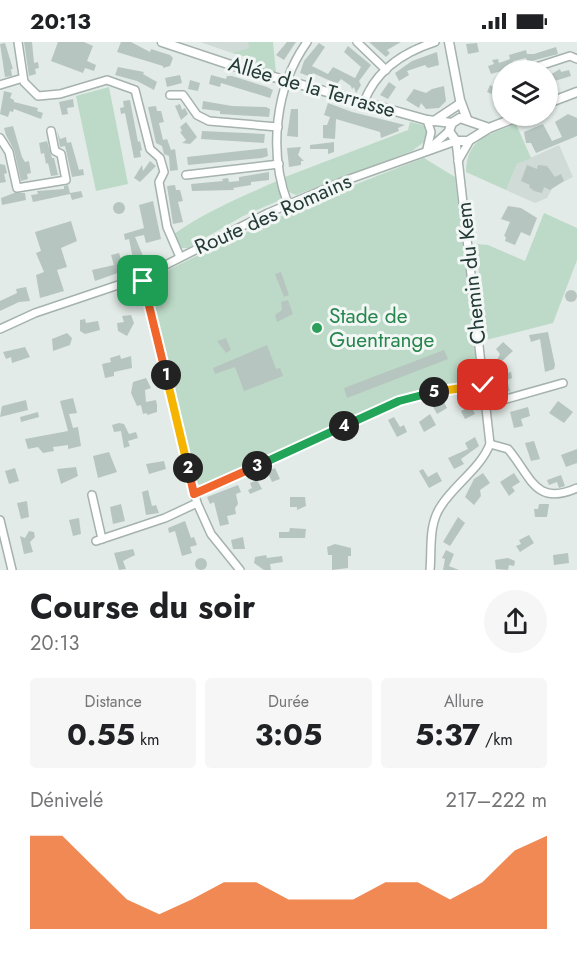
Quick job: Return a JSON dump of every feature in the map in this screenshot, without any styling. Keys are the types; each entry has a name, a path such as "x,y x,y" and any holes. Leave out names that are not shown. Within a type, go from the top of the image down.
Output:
{"street":[{"path":"18,42 23,78 30,91 38,96 60,94 107,80 135,90 150,149 160,158 164,172 159,182 168,227 180,257"},
{"name":"Allée de la Terrasse","path":"162,42 286,80 430,121 452,125"},
{"path":"288,204 279,164 278,127 286,80 307,42"},
{"path":"357,42 386,70"},
{"path":"407,42 411,50"},
{"path":"364,102 373,84 386,70 411,50 435,42"},
{"path":"449,42 459,103 470,122 472,138 459,161"},
{"path":"558,60 570,56 577,59"},
{"path":"0,85 23,78"},
{"path":"558,99 577,92"},
{"path":"170,95 183,95 197,115 209,121 278,127"},
{"path":"424,151 431,132 430,121 459,103"},
{"path":"456,141 452,125 459,103"},
{"path":"452,125 470,122 489,128"},
{"name":"Route des Romains","path":"424,151 452,125"},
{"name":"Route des Romains","path":"0,328 35,313 142,277 288,204 424,151 456,141 465,142 494,126"},
{"path":"0,138 9,152 17,188 66,180 61,154 55,151 51,131"},
{"name":"Chemin du Kem","path":"456,141 490,444"},
{"path":"186,175 279,164"},
{"path":"142,277 197,503 211,534 240,570"},
{"path":"485,405 563,383"},
{"path":"194,494 399,401 429,393 483,385"},
{"path":"430,570 431,531 440,507 479,464 490,444 508,449 535,489 553,494 577,488"},
{"path":"92,495 99,540 165,518 197,503"},
{"path":"0,520 12,570"}],"shaded area":[{"path":"200,42 248,42 250,48 232,53"},
{"path":"559,145 573,177 553,187 547,198 535,203 506,190 517,164"}],"green space":[{"path":"248,42 273,42 276,73 253,66 255,59 232,53 249,48"},
{"path":"109,87 128,184 96,191 76,96"},
{"path":"410,122 423,125 429,130 428,139 412,151 296,195 289,192 285,177 408,130"},
{"path":"517,126 531,158 517,164 506,190 466,172 470,152 481,139"},
{"name":"Stade de Guentrange","path":"424,158 455,177 478,380 397,397 202,487 195,481 151,290 157,276 289,213"},
{"path":"277,181 281,198 278,201 243,216 188,248 180,248 174,234 212,211"},
{"path":"544,213 577,228 577,260 553,323 486,340 476,244 488,245 525,261"}],"building":[{"path":"24,42 32,42 34,63 38,62 39,68 35,69 36,74 29,76"},
{"path":"58,42 84,42 93,46 87,61 96,65 94,71 85,68 83,73 51,61"},
{"path":"121,42 131,42 150,52 151,49 170,55 173,58 170,66 163,68 163,66 117,52"},
{"path":"287,42 296,42 284,60 276,55"},
{"path":"369,42 401,42 387,50 390,53 386,57"},
{"path":"5,43 13,69 11,69 12,76 5,77 0,44"},
{"path":"319,43 325,47 312,66 328,74 333,67 355,78 361,67 344,52 348,46 371,65 359,81 361,85 356,93 354,87 352,89 341,79 337,84 313,73 311,77 300,73 304,61"},
{"path":"477,43 479,52 468,54 466,44"},
{"path":"556,47 558,54 536,60 526,58 507,60 510,59 509,55 526,50 527,54"},
{"path":"437,52 439,65 428,68 425,65 407,71 409,75 399,81 395,73 412,61"},
{"path":"492,65 492,74 491,74 488,66"},
{"path":"118,67 144,72 143,74 157,82 154,90 137,81 115,75"},
{"path":"560,69 561,72 569,70 571,76 558,80"},
{"path":"180,75 182,83 167,87 165,78"},
{"path":"211,75 226,79 227,76 232,76 273,90 270,98 221,83 220,87 209,84"},
{"path":"190,80 200,83 198,91 188,89"},
{"path":"389,82 396,87 388,99 380,95"},
{"path":"490,85 492,86 492,94 487,92"},
{"path":"444,86 446,101 439,108 426,109 421,103 419,108 406,100 414,89 426,93"},
{"path":"4,91 12,93 10,98 14,102 38,108 37,111 43,113 41,119 14,109 13,112 10,111 8,117 0,114"},
{"path":"73,99 74,107 67,108 68,114 62,115 59,102"},
{"path":"130,100 138,142 140,141 142,150 140,151 141,157 134,158 125,113 121,114 120,108 124,107 123,101"},
{"path":"203,101 232,106 266,107 270,109 269,117 220,114 220,111 202,109"},
{"path":"328,103 352,112 405,125 398,128 399,131 381,138 380,132 336,119 335,139 323,138 323,125 327,125 330,117 324,115"},
{"path":"180,104 182,110 185,108 188,114 181,120 175,106"},
{"path":"156,106 157,111 161,111 164,122 159,123 163,140 167,139 171,150 175,149 178,170 170,171 169,156 164,154 162,146 156,143 148,107"},
{"path":"291,109 298,109 298,137 287,136"},
{"path":"568,114 577,118 577,136 536,153 531,143 526,143 524,132 544,126 552,141 562,137 557,126 558,120"},
{"path":"186,122 197,137 190,144 182,143 186,140 180,132 182,131 180,127"},
{"path":"13,126 22,157 25,162 29,161 31,173 27,174 28,179 21,181 14,150 4,128"},
{"path":"57,131 60,139 66,137 67,143 71,142 79,170 83,169 84,175 72,177 65,146 60,147"},
{"path":"202,131 265,134 264,143 201,139"},
{"path":"47,141 58,175 51,176 44,153 41,154 39,143"},
{"path":"334,142 334,152 328,154 328,149 310,149 310,145"},
{"path":"301,147 298,155 304,161 301,161 301,165 289,167 287,148"},
{"path":"267,148 268,156 262,158 188,165 187,157"},
{"path":"150,161 156,166 140,182 134,178 142,165 143,171"},
{"path":"0,164 5,165 7,173 4,174 6,182 0,183"},
{"path":"527,165 537,169 538,165 547,166 555,177 561,174 564,181 550,190 544,187 542,193 534,191 529,187 530,185 521,181"},
{"path":"269,172 269,180 251,182 251,185 233,188 234,190 192,191 191,184 223,181 222,179 228,178 229,182 239,181 239,177"},
{"path":"68,185 70,193 81,191 83,197 72,200 70,194 33,202 31,195 38,194 37,191 64,189 64,186"},
{"path":"175,185 176,190 180,190 183,201 178,202 183,222 173,224 167,186"},
{"path":"14,193 25,193 26,200 2,205 1,198"},
{"path":"153,201 161,239 146,243 144,235 135,237 146,263 95,281 92,270 114,265 111,255 119,253 122,263 133,259 129,239 125,240 124,234 144,228 139,205"},
{"path":"121,202 125,208 121,214 117,214 113,206"},
{"path":"508,206 521,208 537,218 530,236 521,232 515,245 505,241 504,236 510,222 501,219"},
{"path":"71,221 77,241 61,248 67,267 57,270 64,291 40,298 36,275 44,272 36,253 41,251 35,232"},
{"path":"281,272 289,295 284,297 275,274"},
{"path":"26,287 30,301 19,302 0,311 0,301 17,293 16,289"},
{"path":"573,290 577,296 573,302 569,302 565,294"},
{"path":"288,300 293,314 277,322 275,315 282,310 281,302"},
{"path":"131,315 134,323 127,336 118,331 117,323 124,322 122,316"},
{"path":"85,319 86,323 98,321 100,330 85,334 80,331 80,320"},
{"path":"548,332 555,365 554,369 545,372 540,339 531,342 529,335"},
{"path":"67,333 72,338 70,345 53,351 52,339"},
{"path":"226,338 231,350 226,353 217,341"},
{"path":"503,342 513,351 500,363 497,360 500,354 496,349"},
{"path":"267,345 276,369 280,368 283,376 244,391 235,367 215,374 213,368"},
{"path":"25,347 30,357 12,363 11,357 6,359 3,352"},
{"path":"444,350 448,359 347,398 344,388"},
{"path":"120,355 121,359 131,356 132,368 114,372 114,376 105,378 102,364 111,362 110,358"},
{"path":"511,372 512,378 507,380 510,391 500,393 494,376"},
{"path":"146,378 151,388 145,390 146,402 156,400 157,405 157,412 147,415 147,413 143,414 141,405 137,406 131,393 133,382"},
{"path":"73,398 77,413 69,414 73,428 78,427 81,446 68,449 68,445 53,447 54,451 43,453 38,447 28,449 25,439 68,431 60,401"},
{"path":"26,400 28,410 0,417 2,406"},
{"path":"443,400 447,408 437,414 432,405"},
{"path":"558,401 573,412 564,423 549,413"},
{"path":"471,406 475,414 465,419 461,411"},
{"path":"528,407 530,416 521,419 523,426 514,428 510,412"},
{"path":"38,412 39,417 21,422 20,417"},
{"path":"430,414 436,425 424,432 419,422"},
{"path":"394,417 400,427 404,425 407,432 397,437 388,420"},
{"path":"124,424 129,434 136,432 138,438 128,441 130,446 124,448 121,431 114,432 112,425"},
{"path":"475,437 479,446 461,459 464,464 454,469 448,458 468,449 465,443"},
{"path":"534,441 540,459 531,461 525,443"},
{"path":"577,449 577,463 566,467 561,455"},
{"path":"109,452 117,472 98,478 93,456"},
{"path":"164,461 166,469 149,474 146,464"},
{"path":"76,467 78,476 61,484 57,469"},
{"path":"15,468 19,481 9,484 5,471"},
{"path":"275,468 280,479 272,482 267,471"},
{"path":"423,469 428,477 437,472 442,481 429,488 419,471"},
{"path":"483,473 490,483 480,490 481,496 474,505 465,497 474,479"},
{"path":"514,473 520,482 512,487 515,491 509,496 500,482"},
{"path":"561,475 565,486 559,488 557,482 549,485 547,480"},
{"path":"257,480 262,489 250,494 248,490 252,488 250,483"},
{"path":"238,485 241,492 236,494 238,504 235,508 236,514 227,516 229,524 220,526 214,502 210,504 207,497"},
{"path":"148,490 152,506 156,505 159,513 146,515 142,492"},
{"path":"290,497 305,497 306,506 297,510 297,507 290,507"},
{"path":"27,501 29,517 21,519 17,503"},
{"path":"121,504 125,521 113,524 110,507"},
{"path":"539,504 549,504 547,517 535,517 534,509 538,509"},
{"path":"458,517 465,523 450,546 443,542"},
{"path":"79,518 81,534 73,536 69,520"},
{"path":"185,521 191,538 194,537 197,545 190,547 192,553 182,556 175,531 169,533 168,528"},
{"path":"290,528 306,529 305,538 279,538 279,532 289,532"},
{"path":"29,531 34,532 35,537 30,542 33,552 24,554 20,536 25,538"},
{"path":"529,535 534,543 520,552 516,546 521,544 519,540"},
{"path":"243,537 245,549 233,549 231,540"},
{"path":"335,544 351,548 348,568 332,570 332,555 328,555 327,547"},
{"path":"133,549 135,555 123,561 126,569 119,570 114,553"},
{"path":"446,550 454,554 449,566 459,570 443,570 445,559 442,558"},
{"path":"568,553 569,563 554,565 553,555"},
{"path":"266,555 267,558 282,556 283,562 270,564 271,570 264,570 254,563 255,557"},
{"path":"203,558 207,564 203,570 199,570 195,562"},
{"path":"508,558 515,561 514,566 509,565 508,570 496,569 495,560"}],"place":[{"name":"Stade de Guentrange","path":"317,328"}],"route":[{"path":"143,281 194,494 399,401 429,393 483,385"}]}
